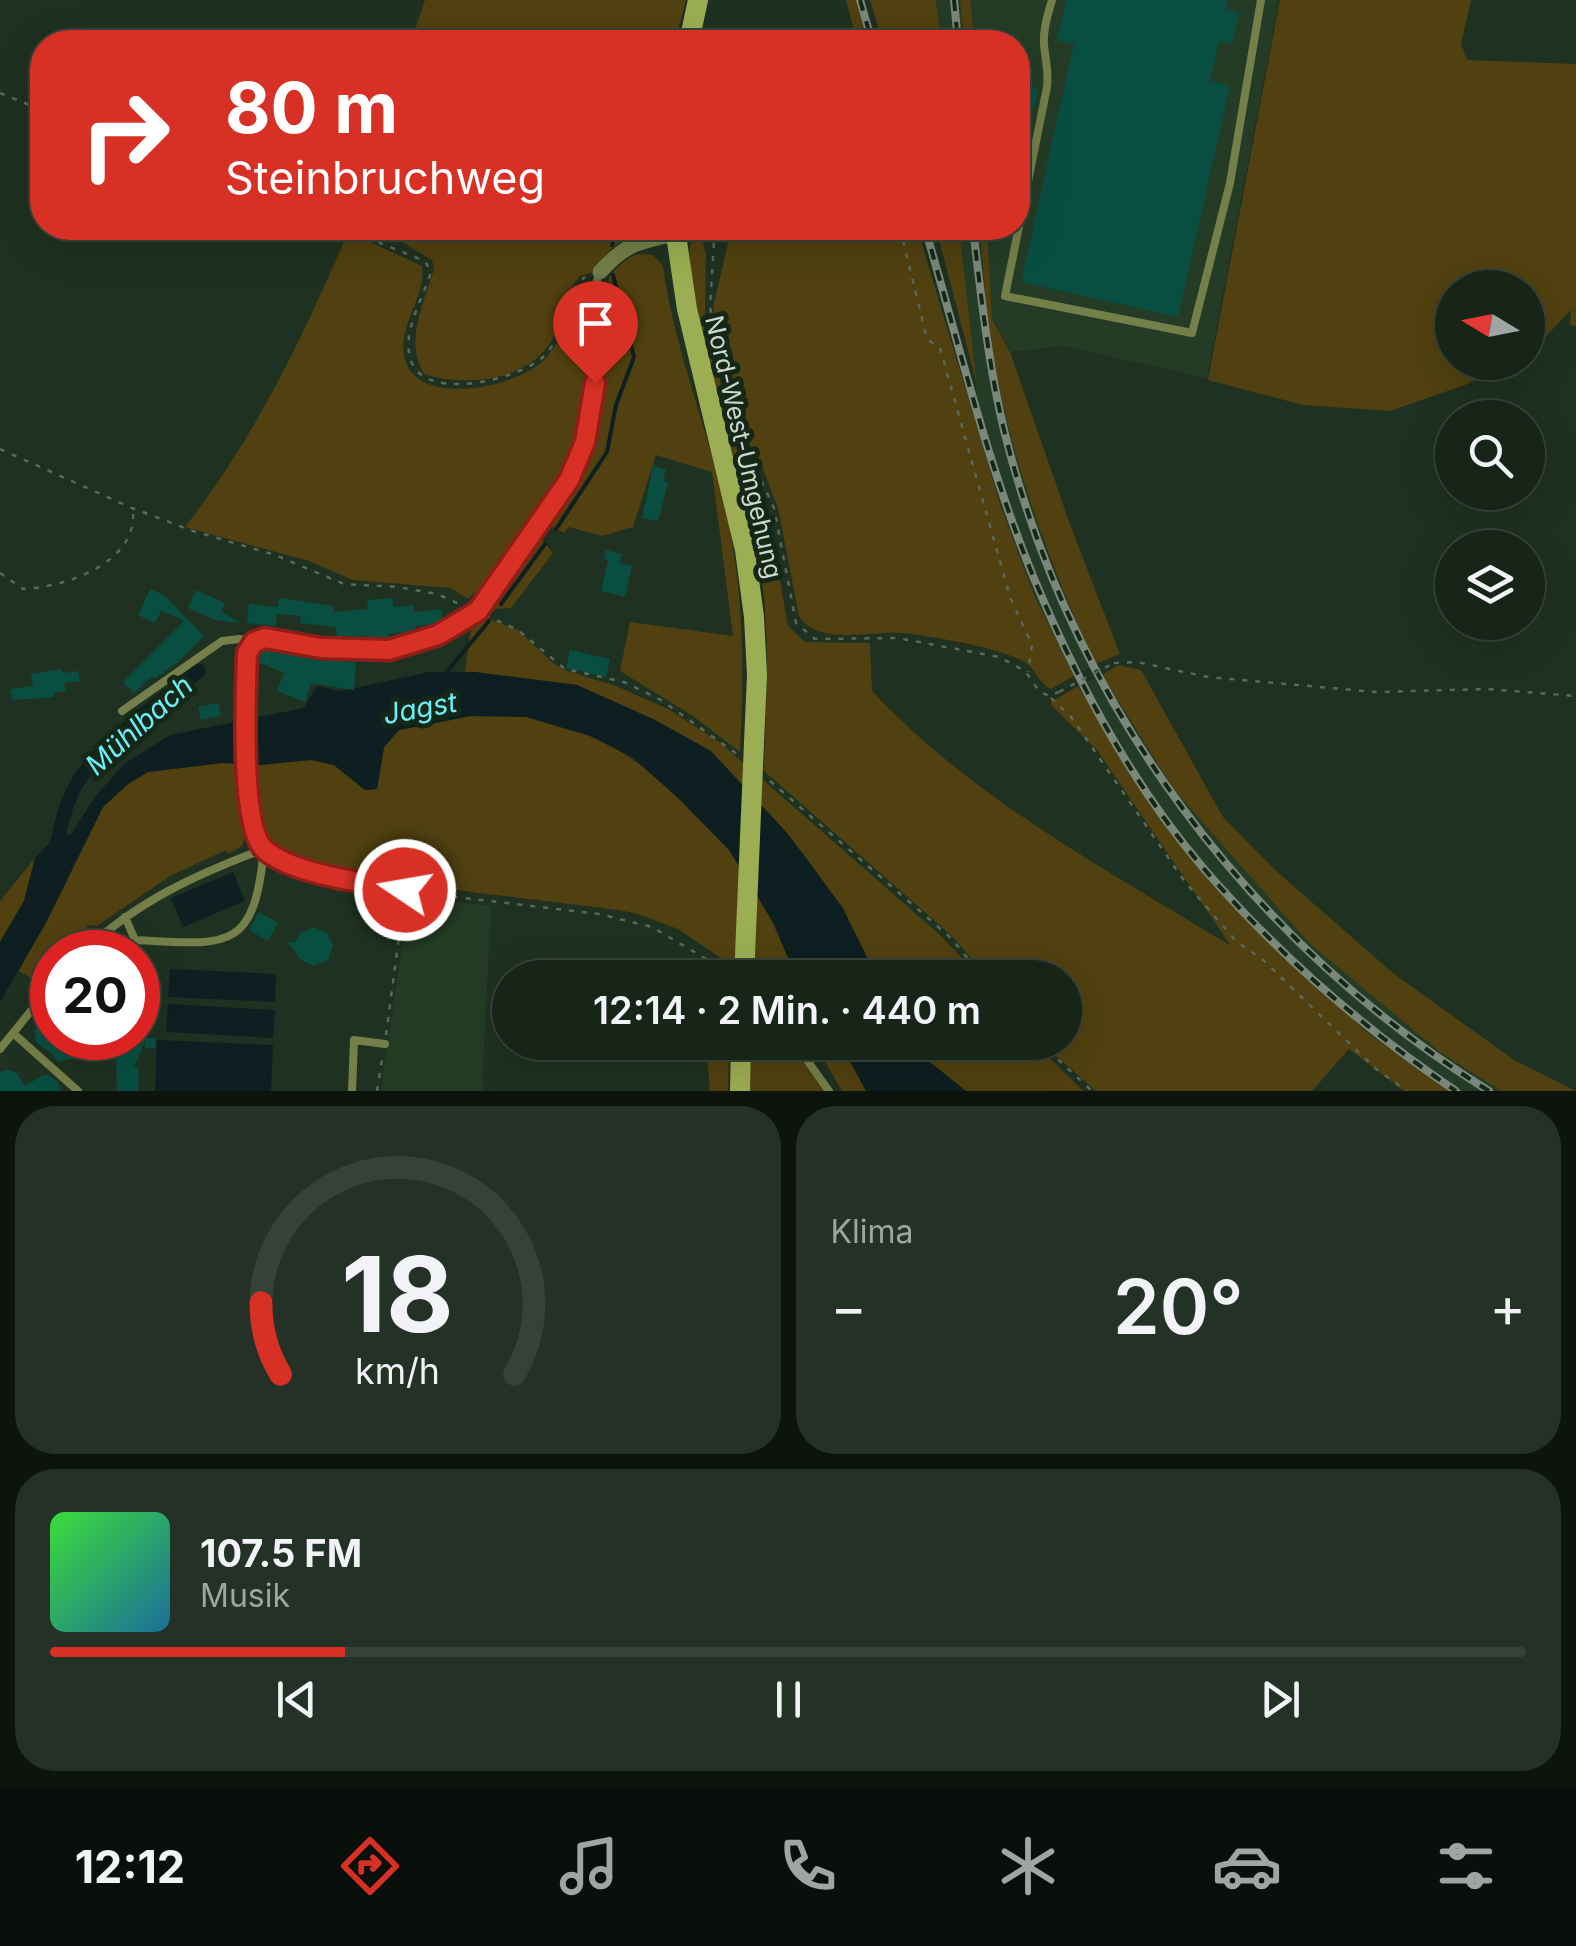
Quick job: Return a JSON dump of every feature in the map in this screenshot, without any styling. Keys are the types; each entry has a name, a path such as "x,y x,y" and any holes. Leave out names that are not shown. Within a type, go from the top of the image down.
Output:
{"main road":[{"path":"691,30 698,0"},
{"name":"Nord-West-Umgehung","path":"677,240 692,327 745,550 754,617 756,675 745,960"},
{"path":"740,1091 741,1060"}],"street":[{"path":"600,272 616,254 643,240"}],"lane":[{"path":"1030,170 1050,66 1044,50 1044,32 1052,0"},
{"path":"1016,240 1004,296 1192,333 1230,183 1261,0"},
{"path":"122,711 222,641 240,638 254,642 265,638 321,648 389,650 438,635 478,611 569,480 585,442 595,383 592,310 600,272"},
{"path":"125,917 135,940 222,939 238,932 251,917 260,892 264,849 256,834 246,768 247,653 254,642"},
{"path":"110,930 176,884 264,849 308,870 405,890"},
{"path":"0,1049 30,1011"},
{"path":"12,1032 78,1091"},
{"path":"352,1091 354,1040 385,1044"},
{"path":"807,1060 830,1091"}],"path":[{"path":"0,94 30,105"},
{"path":"373,240 424,260 431,272 409,335 412,362 423,377 445,383 483,382 511,375 546,355 557,335 572,287 586,276 600,272"},
{"path":"712,240 710,308 730,413 774,508 796,624 816,639 898,638 999,657 1014,664 1071,717 1186,882 1236,941 1262,959 1376,1069 1406,1091"},
{"path":"903,240 927,339 940,348 1010,598 1032,644 1028,676"},
{"path":"0,449 132,508 192,531 276,555 344,584 437,594 478,611"},
{"path":"0,573 24,589 80,577 102,564 128,540 134,524 132,508"},
{"path":"1049,696 1114,663 1137,662 1208,678 1376,692 1487,689 1576,696"},
{"path":"377,1091 405,890 599,914 652,927 708,960"},
{"path":"1058,1060 1092,1091"}],"shaded area":[{"path":"425,0 686,0 678,30 415,30"},
{"path":"846,0 856,0 864,30 854,30"},
{"path":"870,0 936,0 940,30 879,30"},
{"path":"936,0 960,0 963,30 940,30"},
{"path":"960,0 970,0 974,30 963,30"},
{"path":"970,0 1279,0 1207,378 1063,346 1011,352 992,317 988,240 1030,240 1030,30 974,30"},
{"path":"1280,0 1471,0 1461,44 1467,60 1576,64 1576,326 1570,325 1571,310 1545,337 1545,270 1435,270 1435,380 1476,380 1390,411 1303,405 1208,380"},
{"path":"344,240 365,240 422,266 420,290 404,337 406,362 415,376 431,385 473,388 517,377 547,357 566,324 578,287 585,288 588,376 582,427 575,448 535,519 468,599 451,588 353,580 309,561 185,527 256,422"},
{"path":"395,240 624,240 591,273 580,276 564,300 555,334 545,350 516,371 479,380 424,374 418,361 416,335 434,269 432,260"},
{"path":"698,240 703,243 706,255 705,316 728,415 768,513 788,626 805,642 870,643 872,691 953,766 1043,830 1231,946 1097,750 1051,705 1078,686 1154,807 1201,870 1364,1030 1449,1091 1404,1091 1349,1049 1312,1091 1096,1091 1060,1060 1082,1060 1082,960 972,960 952,936 764,771 766,616 760,565 705,364 691,283 690,244"},
{"path":"726,240 921,240 1001,507 1034,595 1074,676 1051,689 1025,662 1000,652 902,633 832,634 807,625 799,616 778,508 762,467 733,413 715,329 713,308"},
{"path":"939,240 960,240 977,385"},
{"path":"960,240 981,240 995,370 1009,425 1052,568 1095,664 1074,676 1034,595 1001,507 965,391 977,385"},
{"path":"981,240 988,240 992,319 1010,352 1120,654 1095,664 1050,558 1025,485 993,355"},
{"path":"638,254 653,255 663,266 676,332 729,525 742,638 740,752 693,716 620,671 630,622 733,636 712,472 656,455 633,527 602,536 569,527 564,533 551,526 579,476 595,435 600,400 600,304 607,283 619,266"},
{"path":"540,537 553,553 511,608 495,609 492,601"},
{"path":"479,615 518,630 567,671 616,686 668,709 721,743 745,765 745,788 710,751 655,720 577,685 465,672 472,619"},
{"path":"1118,665 1141,670 1223,817 1274,869 1394,974 1514,1060 1576,1091 1501,1091 1440,1052 1310,944 1174,790 1102,675"},
{"path":"1102,675 1174,790 1310,944 1440,1052 1501,1091 1449,1091 1364,1030 1201,870 1154,807 1078,686"},
{"path":"471,716 518,716 555,723 612,747 663,782 728,848 749,878 788,960 724,960 678,929 635,913 381,878 291,854 267,839 257,814 249,765 311,760 334,765 365,790 377,789 384,747 399,730"},
{"path":"241,764 246,833 242,846 170,876 97,926 87,925 86,930 40,930 103,807 148,772"},
{"path":"762,779 964,960 869,960 826,886 761,805"},
{"path":"35,858 24,901 0,942 0,901"},
{"path":"423,898 491,906 482,1091 381,1091 408,906"},
{"path":"30,950 30,978 19,971"},
{"path":"707,1060 729,1060 728,1091 710,1091"},
{"path":"750,1060 801,1060 825,1091 749,1091"},
{"path":"824,1060 849,1060 866,1091 842,1091"},
{"path":"927,1060 1052,1060 1083,1091 966,1091"}],"water":[{"name":"Jagst","path":"429,672 476,672 577,685 655,720 711,751 787,833 843,908 868,960 789,960 774,924 729,850 632,757 590,736 526,717 471,716 399,730 384,747 377,789 365,790 334,765 311,760 261,765 222,763 148,772 128,784 103,807 42,930 30,930 30,950 0,1002 0,942 24,901 35,858 53,839 72,833 95,797 124,764 170,735 304,708 317,686 341,691"},
{"path":"233,872 245,901 183,927 171,898"},
{"path":"170,969 276,974 275,1002 168,997"},
{"path":"168,1004 275,1010 273,1038 166,1032"},
{"path":"160,1040 273,1045 271,1091 155,1091"},
{"path":"849,1060 927,1060 966,1091 866,1091"}],"building":[{"path":"1066,0 1228,0 1226,9 1239,12 1232,44 1219,41 1210,81 1230,86 1178,317 1021,282 1074,44 1057,41"},
{"path":"1030,86 1038,88 1035,107 1030,106"},
{"path":"653,466 666,469 663,481 668,482 658,521 642,518"},
{"path":"606,550 622,554 620,563 632,566 625,597 601,591 608,560 604,559"},
{"path":"150,589 164,595 204,636 177,663 154,679 152,676 134,693 123,682 184,621 161,611 155,623 138,615"},
{"path":"196,590 225,603 221,611 241,623 215,620 188,608"},
{"path":"279,598 334,606 333,612 368,609 367,600 393,598 393,607 414,605 414,612 441,609 443,623 388,634 389,642 385,642 366,641 365,636 337,638 336,627 300,623 301,616 277,614 276,626 247,623 249,604 278,607"},
{"path":"266,646 284,652 285,649 314,653 318,655 316,660 356,662 354,690 311,683 305,702 277,691 284,673 255,661"},
{"path":"570,650 610,659 606,677 566,668"},
{"path":"62,669 63,673 78,671 80,681 64,683 66,691 53,693 54,697 12,700 10,689 33,686 31,674"},
{"path":"218,703 221,716 201,720 198,707"},
{"path":"259,912 278,923 268,941 249,930"},
{"path":"314,927 327,933 333,946 328,960 314,966 301,960 288,942 295,942 300,933"},
{"path":"116,1060 137,1060 134,1068 139,1068 138,1091 117,1091"},
{"path":"0,1072 16,1072 25,1086 49,1075 60,1091 0,1091"}],"waterway":[{"path":"612,245 613,240"},
{"path":"556,529 607,452 616,405 634,357 613,275"},
{"path":"501,604 545,544"},
{"name":"Jagst","path":"444,675 489,621"},
{"name":"Mühlbach","path":"55,852 64,813 81,777 136,720 199,671"}],"railway":[{"path":"860,0 869,30"},
{"path":"954,0 957,30"},
{"path":"928,240 988,447 1033,576 1087,692 1130,767 1178,837 1262,931 1355,1016 1456,1091"},
{"path":"975,240 998,405 1034,531 1074,628 1124,720 1182,807 1248,889 1322,964 1402,1031 1489,1091"}],"route":[{"path":"405,890 308,870 264,849 256,834 246,768 247,653 254,642 265,638 362,652 389,650 438,635 478,611 569,480 585,442 595,383"}]}
